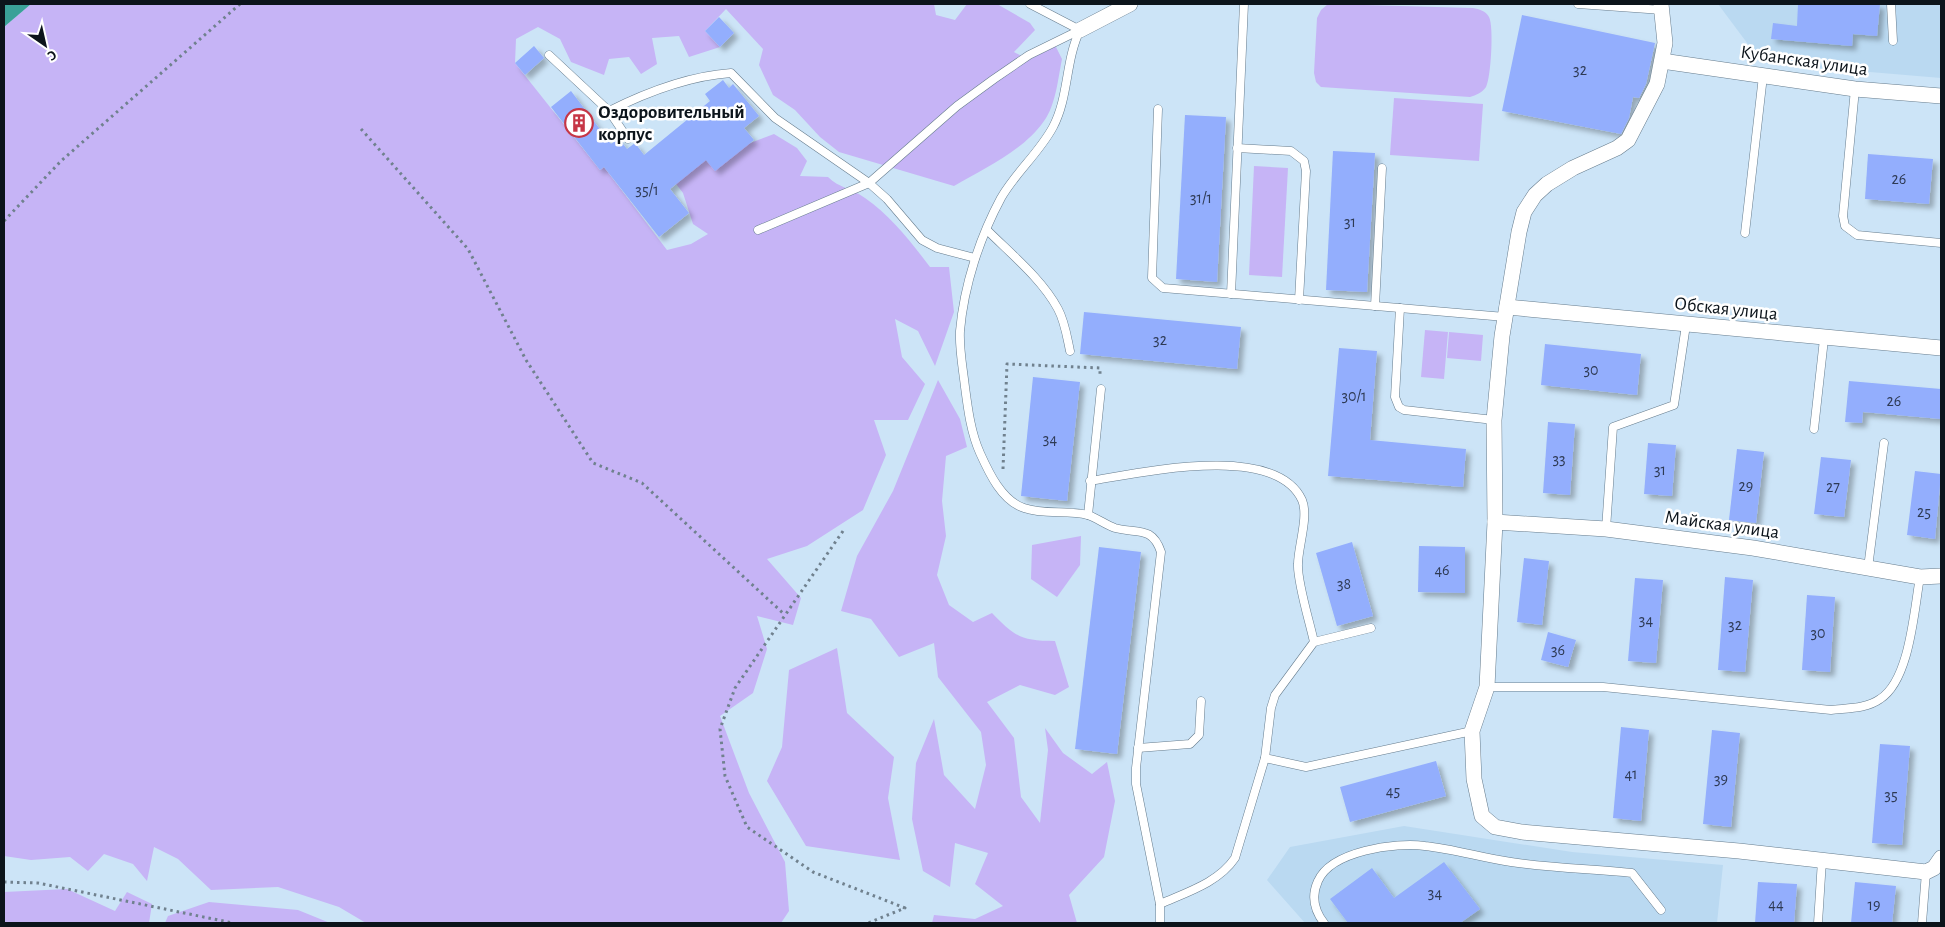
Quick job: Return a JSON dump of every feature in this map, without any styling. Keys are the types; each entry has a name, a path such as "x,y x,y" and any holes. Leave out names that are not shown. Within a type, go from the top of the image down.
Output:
{"street":[{"path":"1080,30 1130,4"},
{"path":"1661,7 1665,44 1657,84 1628,140 1617,148 1572,168 1547,184 1535,195 1524,212 1519,232 1506,312 1494,420 1495,522 1487,687 1472,731 1474,779 1482,816 1495,827 1522,832 1822,860 1934,866"},
{"name":"Кубанская улица","path":"1662,62 1855,89 1941,96"},
{"name":"Обская улица","path":"1506,312 1686,325 1941,348"},
{"name":"Майская улица","path":"1495,522 1606,529 1753,548 1920,577 1941,576"}],"lane":[{"path":"1030,4 1080,30"},
{"path":"1231,294 1244,4"},
{"path":"1578,4 1661,7"},
{"path":"1891,4 1893,42"},
{"path":"758,230 868,183 957,106 994,79 1029,55 1080,30"},
{"path":"1080,30 1072,46 1062,104 1052,128 1015,176 1001,199 975,258 960,332 968,413 976,445 1002,492 1011,502 1024,509 1088,515 1115,528 1149,534 1158,542 1161,552 1138,748 1136,784 1160,904 1160,923"},
{"path":"549,55 608,112 628,139"},
{"path":"608,112 644,93 709,74 731,73 775,118 868,183 887,199 922,240 937,248 975,258"},
{"path":"1745,232 1763,76"},
{"path":"1855,89 1842,216 1845,226 1858,235 1941,243"},
{"path":"1158,108 1152,278 1155,283 1170,289 1299,300 1400,308 1506,312"},
{"path":"1238,148 1291,151 1304,161 1306,171 1299,300"},
{"path":"1375,306 1382,168"},
{"path":"988,230 1037,282 1057,308 1070,351"},
{"path":"1400,308 1395,397 1399,408 1494,420"},
{"path":"1606,529 1613,427 1674,405 1686,325"},
{"path":"1814,429 1824,338"},
{"path":"1088,515 1101,389"},
{"path":"1868,568 1884,443"},
{"path":"1090,481 1170,468 1240,467 1270,472 1292,485 1303,501 1303,524 1298,566 1314,642"},
{"path":"1487,687 1588,686 1831,710 1861,707 1880,699 1892,687 1900,673 1907,647 1920,577"},
{"path":"1160,904 1213,880 1226,871 1235,858 1265,758 1271,708 1275,695 1314,642 1371,628"},
{"path":"1138,748 1190,744 1199,735 1201,701"},
{"path":"1265,758 1306,767 1472,731"},
{"path":"1324,923 1314,903 1314,889 1321,874 1335,862 1351,855 1406,845 1425,846 1512,862 1632,873 1661,910"},
{"path":"1818,923 1822,860"},
{"path":"1922,923 1934,866"}],"path":[{"path":"4,221 61,161 240,4"},
{"path":"361,130 468,249 526,360 593,463 642,483 784,614"},
{"path":"1002,492 1007,364 1100,368 1101,389"},
{"path":"843,531 784,614 735,688 720,729 725,776 747,827 812,872 905,908 868,923"},
{"path":"4,882 38,883 233,923"}],"shaded area":[{"path":"6,4 31,4 4,27 4,6"},
{"path":"31,4 934,4 936,15 955,20 967,4 997,4 1030,23 1035,30 1014,52 1029,60 1055,45 1062,59 1054,99 1044,121 1035,132 1014,150 954,186 839,152 820,137 795,110 773,95 759,65 763,49 726,9 705,31 720,47 689,57 679,36 652,38 657,64 641,74 629,57 609,59 604,75 571,62 560,39 538,27 516,39 515,63 600,170 604,167 667,250 691,244 708,234 693,224 683,193 660,163 706,160 774,134 797,148 807,161 800,176 828,177 837,184 860,195 892,221 930,267 949,267 954,312 935,366 918,331 895,319 902,357 925,384 908,420 874,420 886,455 863,510 807,546 767,559 801,598 793,625 757,616 767,649 753,693 720,716 749,793 785,862 789,911 781,923 366,923 339,907 278,887 211,890 178,859 154,847 147,881 133,864 104,854 88,871 70,857 31,860 4,856 4,27"},
{"path":"1328,4 1473,8 1486,13 1491,22 1492,41 1486,87 1477,95 1470,97 1321,87 1316,82 1314,73 1317,18 1321,10"},
{"path":"1718,4 1941,4 1941,78 1762,63"},
{"path":"1394,98 1483,104 1479,161 1390,155"},
{"path":"1254,166 1288,168 1282,277 1249,275"},
{"path":"1425,330 1448,332 1444,379 1421,377"},
{"path":"1449,332 1483,335 1481,361 1447,358"},
{"path":"938,380 960,419 967,447 946,456 942,501 946,536 937,575 949,605 973,622 992,613 1007,628 1020,636 1034,640 1055,641 1069,687 1055,695 1020,685 987,702 1014,738 1021,797 1040,823 1048,750 1045,728 1063,753 1092,774 1107,762 1115,801 1104,857 1069,895 1077,923 932,923 934,915 975,919 1003,906 975,884 988,853 955,843 950,887 923,871 912,819 916,763 934,719 944,775 975,809 986,765 981,732 938,677 934,643 899,657 871,619 841,611 857,556 893,491"},
{"path":"1081,536 1080,565 1057,597 1031,579 1032,545"},
{"path":"837,648 847,713 894,757 888,798 900,860 806,846 767,781 782,747 789,670"},
{"path":"1404,826 1572,852 1723,865 1717,923 1305,923 1267,880 1290,847"},
{"path":"67,889 115,911 127,892 152,904 149,923 4,923 4,892"},
{"path":"209,902 298,910 330,923 165,923 168,916"}],"building":[{"path":"1798,4 1880,4 1877,36 1853,34 1852,46 1771,39 1773,23 1797,26"},
{"path":"1522,15 1655,43 1646,84 1639,98 1633,97 1629,118 1621,134 1502,111"},
{"path":"719,17 734,33 720,47 705,31"},
{"path":"534,46 544,58 525,75 515,63"},
{"path":"723,80 729,88 733,84 759,116 744,128 754,140 715,171 706,160 670,189 689,213 659,237 604,167 600,170 551,107 571,91 611,144 618,138 627,149 635,143 644,155 710,101 705,94"},
{"path":"1185,115 1226,117 1217,282 1176,279"},
{"path":"1333,151 1375,153 1367,292 1326,290"},
{"path":"1868,154 1933,159 1929,204 1865,199"},
{"path":"1084,312 1241,327 1237,369 1080,354"},
{"path":"1545,344 1641,354 1637,395 1541,385"},
{"path":"1339,348 1377,351 1370,440 1466,449 1463,487 1328,476"},
{"path":"1033,377 1080,382 1067,501 1021,496"},
{"path":"1849,381 1941,389 1941,419 1863,412 1862,423 1845,422"},
{"path":"1548,422 1575,424 1570,495 1543,493"},
{"path":"1648,443 1676,445 1672,496 1644,494"},
{"path":"1737,449 1764,452 1756,523 1729,520"},
{"path":"1821,457 1851,460 1844,517 1814,514"},
{"path":"1915,471 1941,474 1935,539 1907,535"},
{"path":"1352,542 1373,616 1337,626 1316,553"},
{"path":"1419,546 1465,547 1465,593 1418,592"},
{"path":"1099,547 1141,552 1117,754 1075,749"},
{"path":"1524,558 1549,561 1542,625 1517,622"},
{"path":"1725,577 1753,580 1745,672 1718,670"},
{"path":"1635,578 1663,580 1656,663 1628,661"},
{"path":"1807,595 1835,597 1830,672 1802,670"},
{"path":"1548,632 1576,640 1568,667 1541,660"},
{"path":"1621,727 1649,730 1641,821 1613,818"},
{"path":"1712,730 1740,733 1731,827 1703,824"},
{"path":"1880,744 1910,746 1902,845 1872,843"},
{"path":"1436,761 1446,796 1350,822 1340,787"},
{"path":"1444,862 1480,909 1460,923 1348,923 1330,899 1372,868 1394,898"},
{"path":"1758,882 1797,884 1794,923 1755,923"},
{"path":"1855,882 1896,886 1892,923 1851,923"}],"place":[{"name":"Оздоровительный корпус","path":"579,123"}]}
